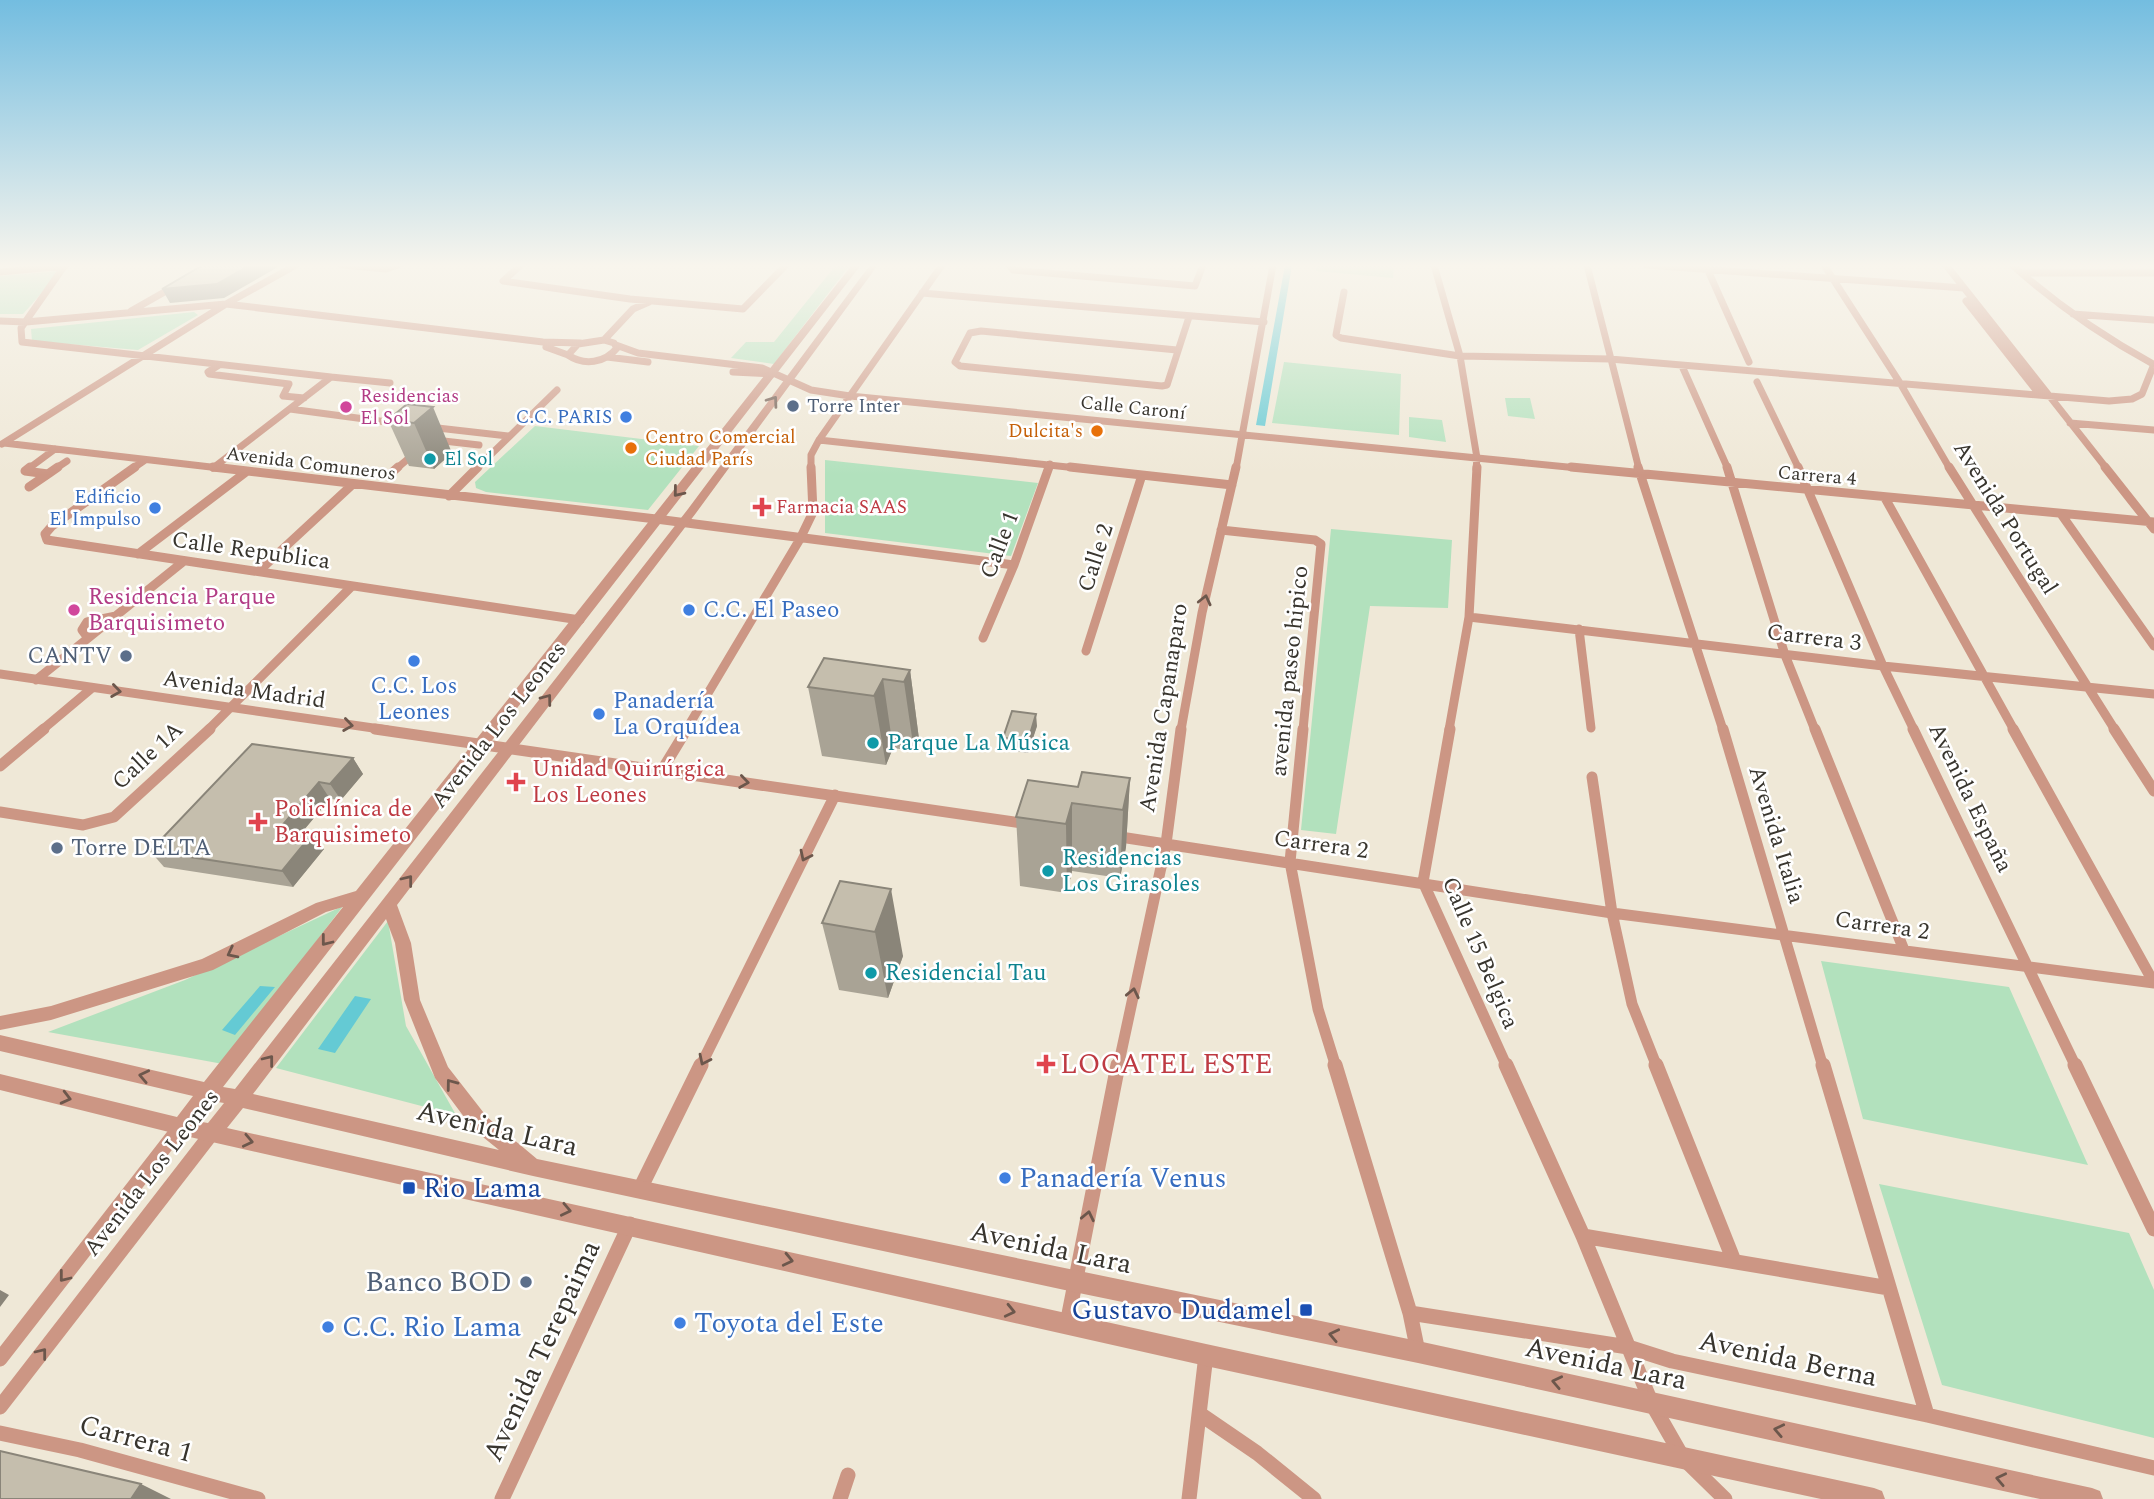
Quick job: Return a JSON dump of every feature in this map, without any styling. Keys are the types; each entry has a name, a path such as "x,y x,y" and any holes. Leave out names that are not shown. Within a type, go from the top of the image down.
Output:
{"street":[{"path":"23,335 22,342 25,344 390,383"},
{"path":"2,444 177,335"},
{"path":"449,335 547,347 580,361 607,358 760,375 772,374"},
{"path":"478,335 543,342 580,343 604,340 638,353 762,368 772,374"},
{"path":"604,340 609,335"},
{"name":"Avenida Los Leones","path":"0,1359 802,335"},
{"name":"Avenida Los Leones","path":"0,1407 682,523 821,335"},
{"path":"662,770 800,539 813,512 811,455 893,335"},
{"path":"969,335 955,362 960,366 1162,386 1167,385 1182,335"},
{"path":"1022,335 1177,350"},
{"name":"Avenida Capanaparo","path":"1067,1324 1166,844 1182,720 1202,612 1244,435 1262,335"},
{"path":"1336,335 1341,338 1460,356 1610,359 2134,401 2146,391 2154,363 2102,335"},
{"name":"Calle 15 Belgica","path":"1454,335 1477,458 1469,617 1423,882 1583,1236 1651,1402 1683,1458 1725,1499"},
{"name":"Avenida Italia","path":"1604,335 1640,475 1697,643 1927,1415"},
{"path":"1737,335 1749,362"},
{"name":"Avenida Portugal","path":"1869,335 1972,506 2154,791"},
{"path":"1993,335 2036,390 2048,396 2151,521 2154,529"},
{"path":"2002,335 2048,391 2048,396"},
{"path":"568,355 569,350 580,343"},
{"path":"607,358 616,351 616,345"},
{"path":"219,365 208,372 209,374 289,384 283,396 304,398"},
{"path":"1682,366 1709,422 1734,484 1785,654 1903,950"},
{"name":"Calle Caroní","path":"772,374 811,390 850,396 1477,458"},
{"path":"213,468 331,377"},
{"name":"Avenida España","path":"1757,382 1809,491 1883,666 2154,1229"},
{"path":"449,496 557,390"},
{"path":"290,409 508,436"},
{"path":"2070,423 2154,430"},
{"path":"429,439 427,435 433,427"},
{"path":"388,476 429,439 479,445"},
{"path":"819,440 1232,485"},
{"name":"Avenida Comuneros","path":"2,444 656,519 1014,565"},
{"path":"48,474 24,470 55,449"},
{"name":"Carrera 4","path":"1477,458 2151,521"},
{"name":"Calle Republica","path":"145,460 45,534 47,540 580,621"},
{"path":"29,487 67,461"},
{"name":"Calle 1","path":"983,638 1014,565 1050,464"},
{"path":"138,554 246,472"},
{"name":"Calle 2","path":"1086,652 1142,475"},
{"path":"259,571 353,484"},
{"path":"1885,498 2154,983"},
{"path":"2061,514 2154,646"},
{"name":"avenida paseo hipico","path":"1221,530 1315,540 1321,544 1290,862"},
{"path":"36,680 88,638 82,632 87,622 116,616 184,561"},
{"name":"Calle 1A","path":"0,812 83,825 114,817 232,708 352,586"},
{"name":"Carrera 3","path":"1469,617 1883,666 2154,694"},
{"path":"1579,629 1591,728"},
{"name":"Avenida Madrid","path":"0,674 482,745"},
{"path":"0,766 6,756 92,688"},
{"path":"482,745 1042,826"},
{"path":"1592,777 1612,912 1632,1004 1734,1261"},
{"path":"640,1189 835,795"},
{"name":"Carrera 2","path":"1097,834 1612,912 2154,983"},
{"path":"1290,862 1318,1009 1410,1312 1418,1352"},
{"path":"0,1023 51,1013 207,965 322,907 361,896"},
{"path":"389,905 403,943 412,1000 441,1072 480,1123 533,1167"},
{"name":"Avenida Lara","path":"0,1043 533,1167 1074,1283 1418,1352 2092,1499"},
{"path":"0,1082 181,1126 630,1224 1206,1355 1874,1499"},
{"name":"Avenida Terepaima","path":"502,1499 630,1224"},
{"path":"1583,1236 1889,1288"},
{"name":"Avenida Berna","path":"1410,1312 1628,1347 1672,1361 1927,1415 2154,1468"},
{"path":"1189,1499 1206,1355"},
{"path":"1200,1414 1257,1453 1314,1499"},
{"name":"Carrera 1","path":"0,1433 80,1450 258,1499"},
{"path":"840,1499 848,1475"}],"green space":[{"path":"31,335 164,335 138,350 32,341"},
{"path":"780,335 796,335 774,364 731,358 746,342 774,342"},
{"path":"1284,362 1401,374 1399,435 1272,423"},
{"path":"1505,398 1530,398 1535,419 1508,416"},
{"path":"1409,417 1442,420 1446,442 1409,437"},
{"path":"535,426 699,446 648,510 486,492 476,488 475,482"},
{"path":"825,460 1038,483 1011,556 825,533"},
{"path":"1331,529 1452,540 1448,608 1370,606 1336,834 1301,830"},
{"path":"343,906 223,1064 48,1032 185,980"},
{"path":"388,921 406,1026 456,1115 276,1068"},
{"path":"1821,961 2009,987 2088,1165 1863,1119"},
{"path":"1879,1184 2129,1233 2154,1290 2154,1438 1942,1385"}],"water":[{"path":"1272,335 1280,335 1265,426 1256,425"},
{"path":"260,986 275,987 235,1035 222,1030"},
{"path":"355,996 371,999 335,1053 318,1049"}],"building":[{"path":"407,404 433,407 414,423 388,420"},
{"path":"824,658 910,670 904,682 883,679 874,696 808,687"},
{"path":"1012,711 1036,714 1028,741 1003,738"},
{"name":"Policlínica de Barquisimeto","path":"252,744 353,758 330,784 319,782 280,828 313,833 282,871 150,851"},
{"path":"1082,772 1130,778 1123,810 1072,803 1066,824 1016,817 1028,780 1078,787"},
{"path":"840,881 891,889 875,932 822,923"},
{"path":"0,1451 141,1484 131,1499 0,1499"}],"place":[{"name":"Torre Inter","path":"793,406"},
{"name":"Residencias El Sol","path":"346,407"},
{"name":"C.C. PARIS","path":"626,417"},
{"name":"Dulcita's","path":"1097,431"},
{"name":"Centro Comercial Ciudad París","path":"631,448"},
{"name":"El Sol","path":"430,459"},
{"name":"Farmacia SAAS","path":"762,507"},
{"name":"Edificio El Impulso","path":"155,508"},
{"name":"Residencia Parque Barquisimeto","path":"74,610"},
{"name":"C.C. El Paseo","path":"689,610"},
{"name":"CANTV","path":"126,656"},
{"name":"C.C. Los Leones","path":"414,661"},
{"name":"Panadería La Orquídea","path":"599,714"},
{"name":"Parque La Música","path":"873,743"},
{"name":"Unidad Quirúrgica Los Leones","path":"516,782"},
{"name":"Policlínica de Barquisimeto","path":"258,822"},
{"name":"Torre DELTA","path":"57,848"},
{"name":"Residencias Los Girasoles","path":"1048,871"},
{"name":"Residencial Tau","path":"871,973"},
{"name":"LOCATEL ESTE","path":"1046,1064"},
{"name":"Panadería Venus","path":"1005,1178"},
{"name":"Rio Lama","path":"409,1188"},
{"name":"Banco BOD","path":"526,1282"},
{"name":"Gustavo Dudamel","path":"1306,1310"},
{"name":"Toyota del Este","path":"680,1323"},
{"name":"C.C. Rio Lama","path":"328,1327"}]}
